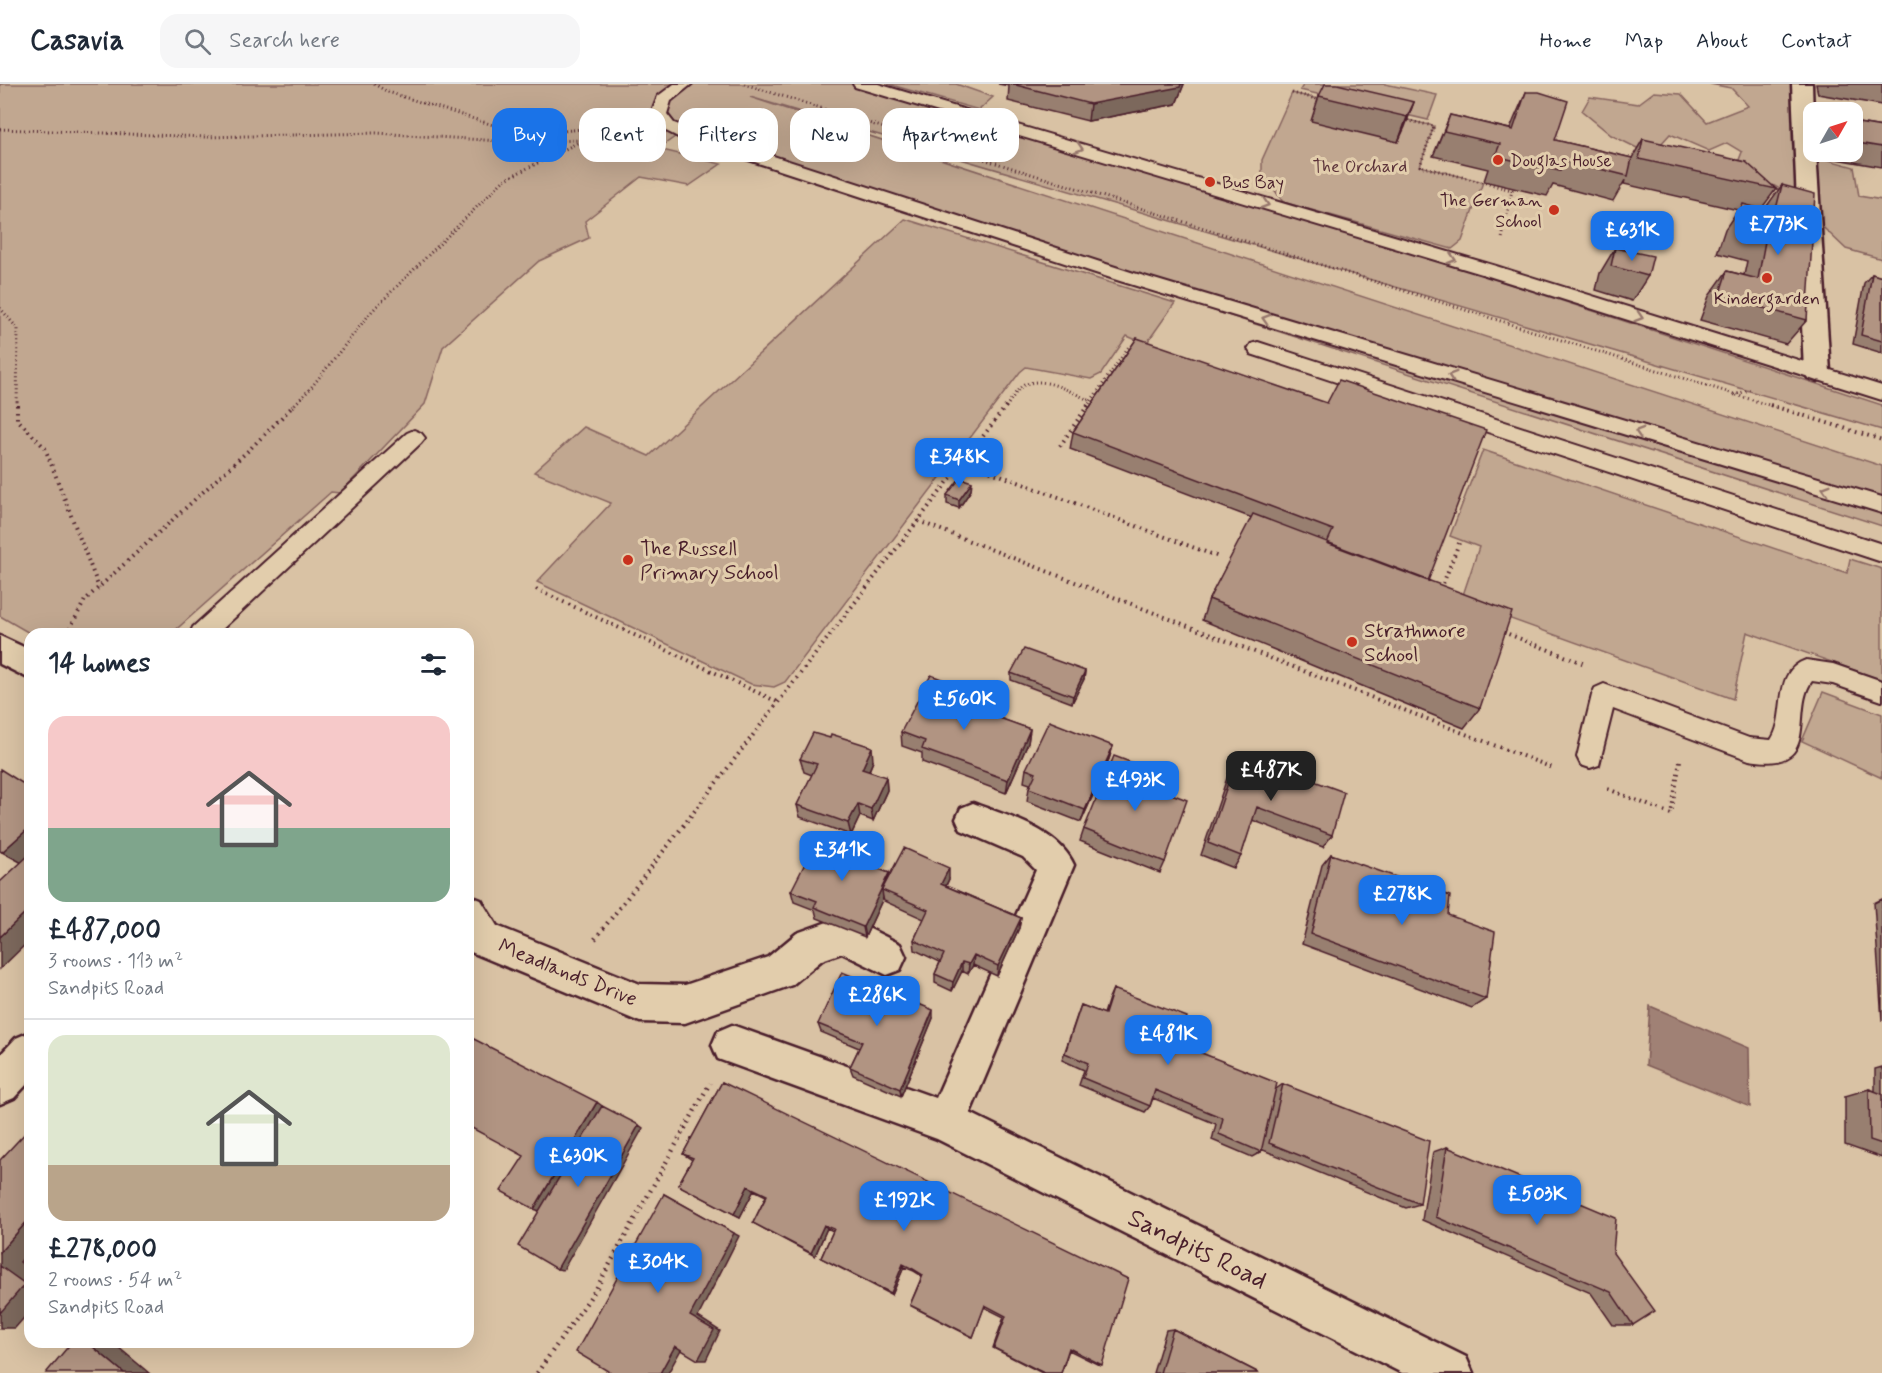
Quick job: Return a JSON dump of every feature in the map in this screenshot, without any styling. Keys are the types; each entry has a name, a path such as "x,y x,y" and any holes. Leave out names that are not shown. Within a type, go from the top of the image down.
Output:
{"street":[{"path":"1802,84 1817,372"},
{"path":"0,650 24,663"},
{"path":"946,1122 1056,865 1035,846 973,819"},
{"name":"Meadlands Drive","path":"474,922 484,939 567,975 640,1003 685,1004 779,972 810,946 844,934 887,957"},
{"name":"Sandpits Road","path":"732,1044 946,1122 1450,1373"},
{"path":"0,1084 24,1058"}],"lane":[{"path":"661,108 664,99 684,84"},
{"path":"861,84 1489,270 1882,393"},
{"path":"666,123 684,133 1127,277 1882,505"},
{"path":"1258,349 1882,553"},
{"path":"208,628 414,438"},
{"path":"1590,757 1604,695 1749,749 1771,753 1778,751 1786,740 1798,681 1806,670 1833,674 1882,691"}],"path":[{"path":"374,84 388,92 525,135 579,129"},
{"path":"744,84 1882,440"},
{"path":"1292,93 1325,101"},
{"path":"1401,119 1434,126 1420,166 1512,189 1502,242"},
{"path":"0,129 205,137 376,133 515,142 579,140"},
{"path":"70,628 85,600 251,448 301,397 372,311 504,180 579,142"},
{"path":"0,308 18,329 17,419 45,448 99,588"},
{"path":"1060,446 1130,345"},
{"path":"567,975 780,703 962,461 1022,386 1032,381 1045,382 1091,401"},
{"path":"962,461 1219,557"},
{"path":"918,521 1560,771"},
{"path":"536,589 780,703"},
{"path":"1605,788 1671,814 1680,759"},
{"path":"537,1373 596,1289 732,1044"}],"green space":[{"path":"0,84 861,84 942,108 882,108 882,136 870,132 870,108 790,109 750,97 790,110 790,162 870,162 870,136 882,140 882,162 949,162 1882,466 1882,526 753,162 778,162 778,108 678,108 678,138 675,137 666,143 666,108 579,108 579,162 666,162 666,151 678,154 678,162 721,164 689,186 641,177 585,221 589,238 539,261 443,347 425,404 340,493 331,492 178,628 24,628 24,630 0,616"},
{"path":"888,84 956,84 993,97 981,108 972,108"},
{"path":"1304,84 1385,84 1437,95 1428,120 1300,90"},
{"path":"1710,84 1795,84 1793,150 1803,153 1803,162 1836,162 1854,167 1859,196 1882,200 1882,259 1846,249 1787,193 1773,185 1766,200 1731,181 1742,152 1727,143 1709,151 1670,134 1651,155 1611,135 1582,111 1590,97 1638,104 1654,92 1681,94 1707,122 1748,106 1731,88"},
{"name":"The Orchard","path":"1292,93 1434,126 1420,166 1483,182 1462,241 1452,249 1283,202 1262,172 1262,160"},
{"path":"1019,131 1243,197 1882,405 1882,430 971,162 1019,162"},
{"path":"905,219 1175,303 1146,344 1127,336 1101,374 1091,379 1026,367 1020,372 785,682 774,687 751,684 537,582 611,503 534,472 584,427 649,456"},
{"path":"1483,450 1847,573 1850,559 1882,569 1882,680 1747,632 1733,699 1461,601 1479,547 1450,536"},
{"path":"1823,692 1882,714 1882,778 1802,741"}],"shaded area":[{"path":"1650,1006 1749,1048 1750,1107 1646,1065"}],"building":[{"path":"1012,84 1181,84 1180,87 1090,104"},
{"path":"1325,84 1337,84 1414,102 1407,117 1319,96"},
{"path":"1526,92 1539,92 1568,101 1555,140 1632,158 1628,176 1564,160 1560,171 1495,156 1500,144 1444,131 1450,115 1513,130"},
{"path":"1863,124 1882,127 1882,147 1863,144"},
{"path":"1643,139 1746,162 1776,189 1639,159"},
{"path":"1782,185 1815,194 1807,320 1719,296 1727,271 1758,279 1766,236 1735,228 1743,204 1775,213"},
{"path":"1615,248 1653,256 1648,276 1611,266"},
{"path":"1872,274 1882,277 1882,341 1861,335"},
{"path":"1137,338 1327,403 1339,380 1486,430 1428,581 1327,543 1333,530 1073,432"},
{"path":"960,478 972,482 959,500 947,495"},
{"path":"1253,514 1512,612 1480,708 1209,599"},
{"path":"1024,649 1085,671 1073,696 1011,673"},
{"path":"931,675 962,687 955,702 1030,729 1008,780 922,749 925,741 901,732"},
{"path":"1049,721 1113,746 1085,810 1029,788 1036,773 1026,769"},
{"path":"813,733 830,738 831,734 872,747 862,769 886,777 871,809 858,804 848,823 797,805 817,764 800,759"},
{"path":"1238,753 1344,792 1332,835 1257,807 1241,856 1208,843"},
{"path":"1114,756 1138,765 1133,779 1187,800 1165,862 1084,829"},
{"path":"0,769 24,784 24,832 2,852 0,851"},
{"path":"845,842 874,854 869,865 889,873 863,927 814,907 817,901 791,891 815,844 839,853"},
{"path":"904,848 949,868 941,884 1021,918 998,966 974,955 969,964 962,962 953,982 935,974 944,954 914,940 928,910 882,890"},
{"path":"1331,854 1450,896 1448,915 1495,932 1486,999 1311,934"},
{"path":"24,860 24,914 0,937 0,881"},
{"path":"842,972 933,1010 900,1089 850,1067 862,1042 818,1024"},
{"path":"1113,989 1187,1017 1179,1044 1277,1083 1261,1152 1219,1134 1223,1118 1155,1090 1150,1106 1083,1078 1088,1063 1065,1053 1081,1005 1105,1014"},
{"path":"474,1039 597,1102 534,1209 501,1191 524,1156 474,1129"},
{"path":"722,1082 1128,1279 1102,1365 1069,1348 1061,1373 1044,1373 994,1348 1006,1316 985,1305 973,1337 910,1305 923,1275 913,1269 903,1264 891,1293 821,1258 834,1229 824,1225 811,1253 753,1223 767,1195 748,1186 734,1214 678,1185 693,1158 683,1154"},
{"path":"1283,1084 1429,1141 1420,1204 1269,1143"},
{"path":"1869,1089 1882,1094 1882,1144 1870,1140"},
{"path":"602,1106 639,1125 557,1269 518,1246"},
{"path":"24,1134 24,1225 0,1252 0,1160"},
{"path":"1447,1147 1616,1218 1613,1253 1655,1311 1633,1325 1611,1292 1436,1217"},
{"path":"664,1194 734,1233 690,1316 714,1330 698,1360 675,1346 660,1373 611,1373 576,1352"},
{"path":"0,1266 24,1285 0,1313"},
{"path":"1173,1329 1259,1373 1160,1373"},
{"path":"67,1348 94,1348 124,1373 46,1373"}],"place":[{"name":"Douglas House","path":"1498,160"},
{"name":"Bus Bay","path":"1210,182"},
{"name":"The German School","path":"1554,210"},
{"name":"Kindergarden","path":"1767,278"},
{"name":"The Russell Primary School","path":"628,560"},
{"name":"Strathmore School","path":"1352,642"}]}
